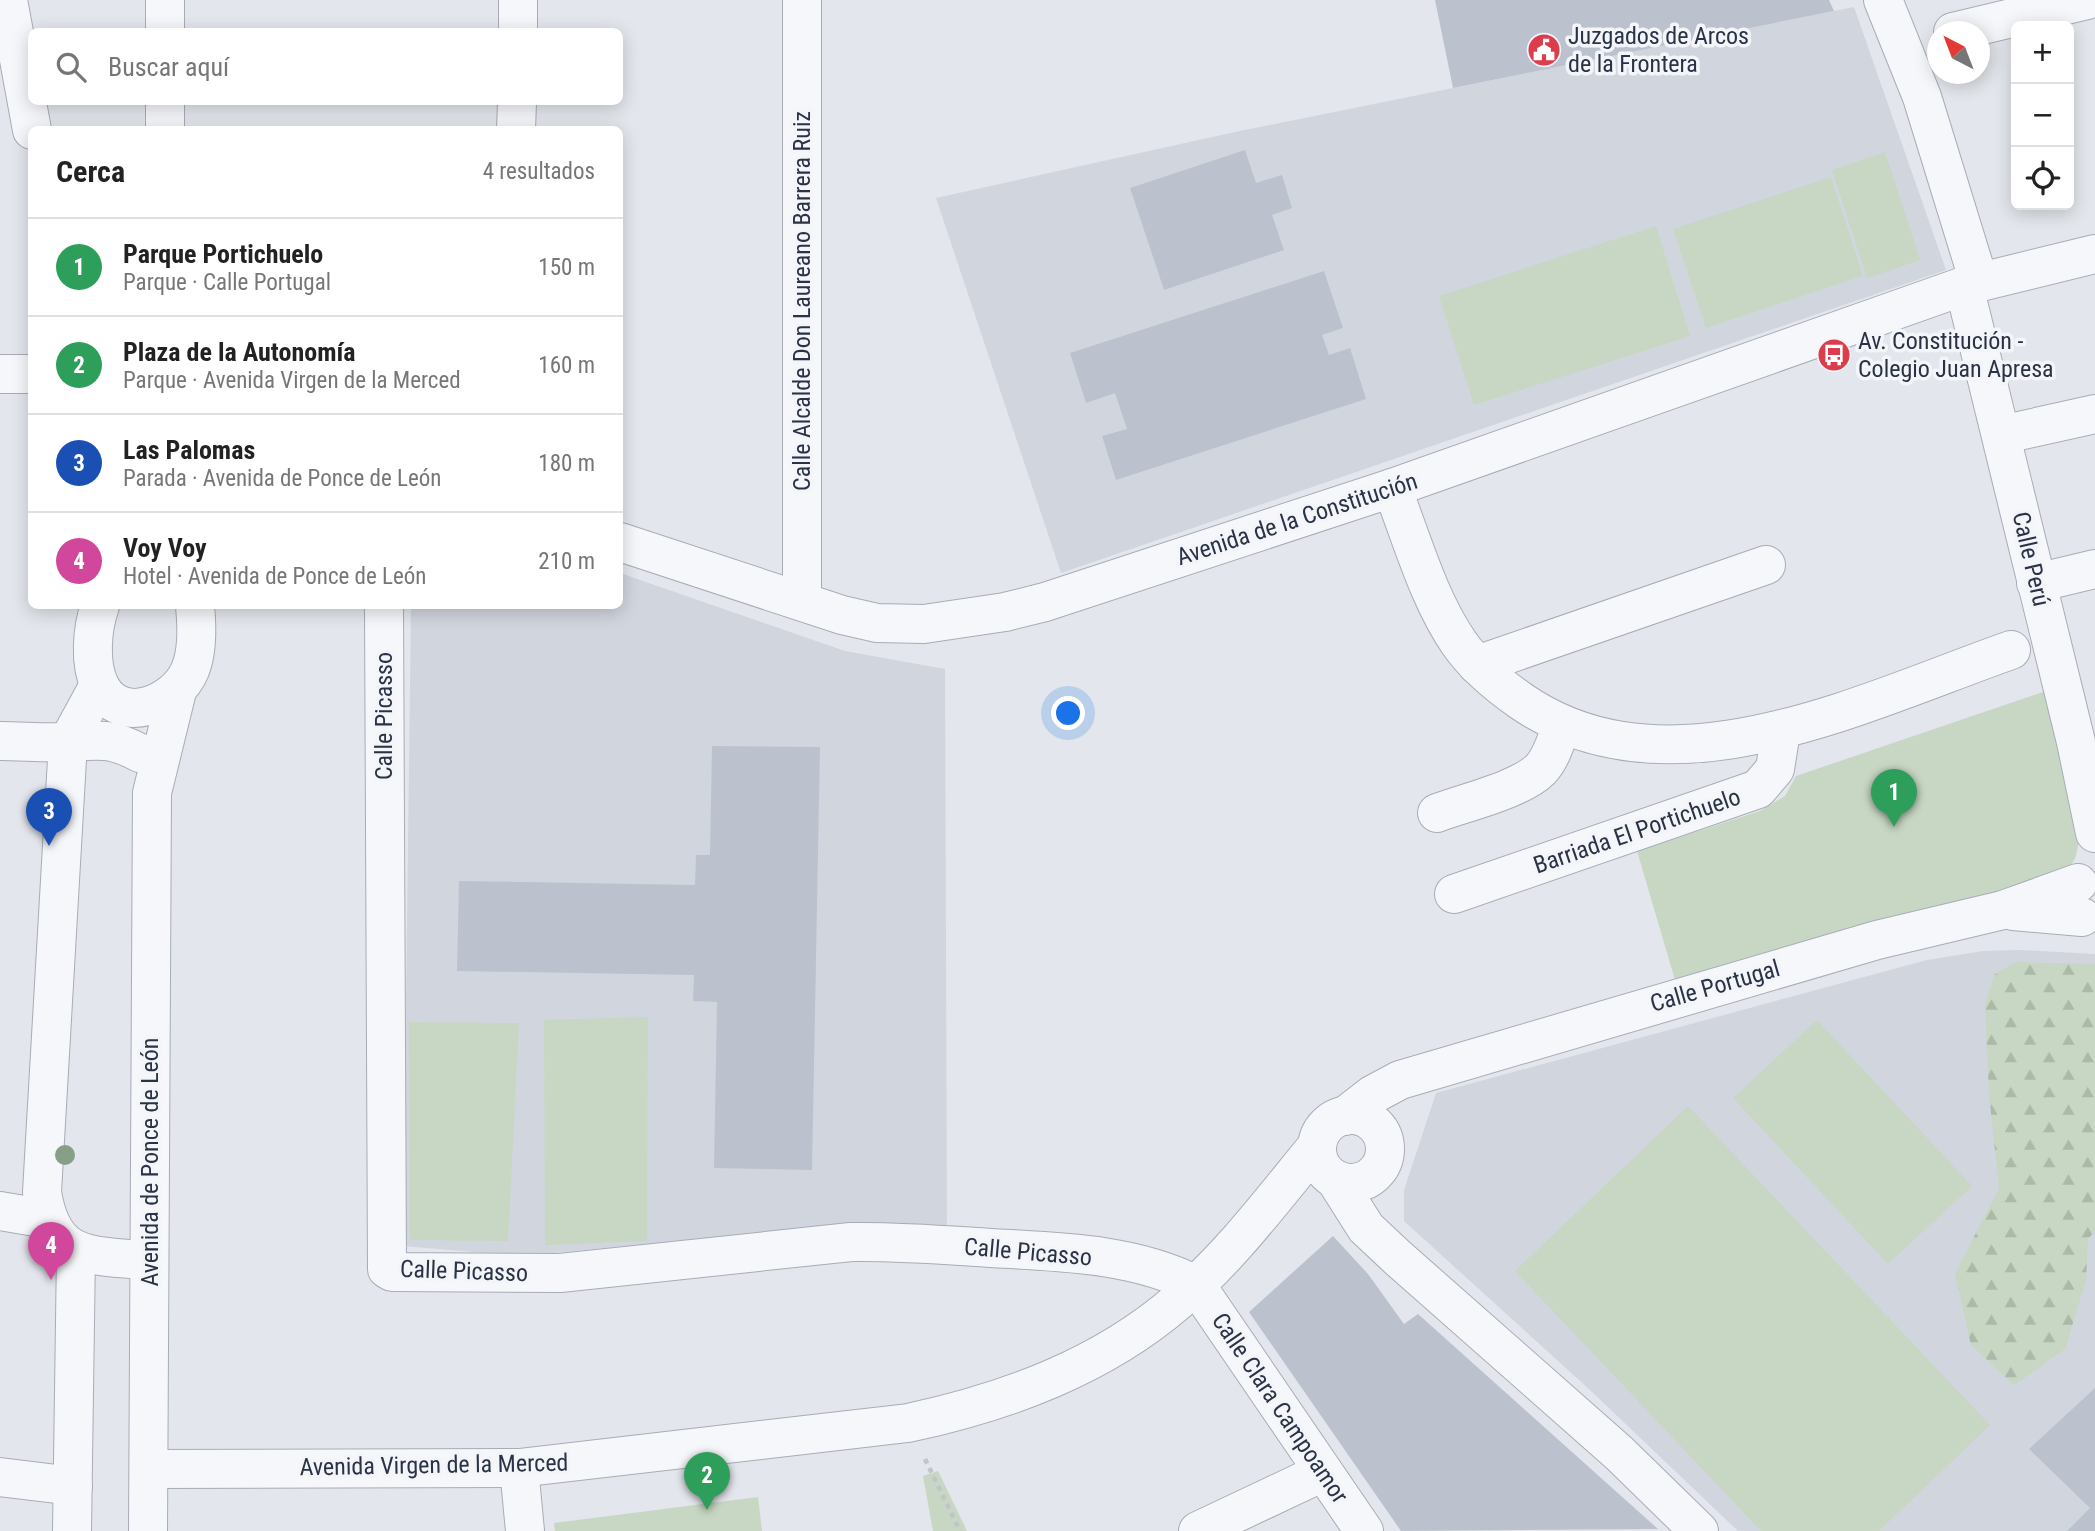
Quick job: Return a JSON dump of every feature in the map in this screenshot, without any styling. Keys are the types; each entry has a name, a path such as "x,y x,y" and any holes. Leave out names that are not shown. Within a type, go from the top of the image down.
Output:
{"street":[{"path":"8,0 31,126"},
{"path":"165,0 165,28"},
{"path":"518,0 518,28"},
{"name":"Calle Alcalde Don Laureano Barrera Ruiz","path":"802,0 802,601"},
{"name":"Calle Perú","path":"1883,0 1920,39 1922,97 1971,284 2001,435 2036,583 2085,740 2095,833"},
{"path":"1990,23 2087,0"},
{"path":"165,105 165,126"},
{"path":"516,126 517,105"},
{"name":"Avenida de la Constitución","path":"623,543 842,615 899,625 1005,612 1392,488 1971,284 2095,254"},
{"path":"0,374 28,374"},
{"path":"2001,435 2095,414"},
{"path":"1392,488 1442,614 1478,665 1509,692 1562,725 1606,740 1644,746 1690,745 1781,731 2011,650"},
{"path":"1478,665 1766,565"},
{"path":"2036,583 2095,569"},
{"name":"Avenida de Ponce de León","path":"97,609 94,642 114,699 140,754 152,793"},
{"name":"Avenida de Ponce de León","path":"148,1531 152,793 177,691 190,670 197,628 195,609"},
{"name":"Calle Picasso","path":"384,609 387,1269 392,1272 560,1273 851,1242 886,1241 1055,1252 1125,1261 1169,1270 1196,1285"},
{"path":"149,1261 76,1252 56,1234 47,1219 42,1173 68,742 114,699 159,704 177,691"},
{"path":"1437,813 1528,779 1542,768 1552,753 1562,725"},
{"name":"Barriada El Portichuelo","path":"1454,894 1758,789 1768,781 1775,769 1781,731"},
{"path":"0,741 68,742 97,738 123,744 140,754"},
{"name":"Calle Portugal","path":"1345,1116 1384,1088 1430,1073 1813,958 1940,923 2003,911 2089,885"},
{"name":"Calle Portugal","path":"1382,1135 1395,1108 1430,1073"},
{"path":"1325,1165 1352,1184 1373,1175 1384,1157 1382,1135 1368,1120 1345,1116 1327,1125 1325,1165 1351,1209 1387,1247 1619,1454 1699,1531"},
{"name":"Avenida Virgen de la Merced","path":"149,1469 519,1468 908,1423 947,1415 1048,1381 1122,1342 1196,1285 1273,1200 1325,1165"},
{"path":"1373,1175 1377,1214 1387,1247"},
{"path":"0,1211 47,1219"},
{"path":"72,1531 76,1252"},
{"name":"Calle Clara Campoamor","path":"1196,1285 1364,1531"},
{"path":"519,1468 525,1531"},
{"path":"1198,1531 1323,1472"},
{"path":"0,1477 73,1486"}],"path":[{"path":"908,1423 960,1531"}],"shaded area":[{"path":"1854,7 1946,270 1061,573 936,198 1235,132"},
{"path":"623,574 845,651 945,669 947,1225 659,1243 521,1256 403,1246 411,609 623,609"},
{"path":"1983,951 2095,954 2095,1531 1738,1531 1590,1390 1404,1221 1404,1190 1436,1093 1927,960"}],"green space":[{"path":"1885,152 1920,260 1867,278 1832,170"},
{"path":"1831,177 1863,276 1706,328 1673,229"},
{"path":"1656,226 1690,336 1474,405 1439,296"},
{"path":"2049,690 2071,776 2079,825 2074,860 2055,880 1892,916 1675,980 1637,851 1760,811 1785,796 1796,776"},
{"path":"2015,962 2095,964 2095,1231 2088,1239 2086,1280 2065,1349 2014,1385 1971,1345 1955,1274 1999,1188 1989,1094 1985,1004 1994,975"},
{"path":"648,1017 647,1241 545,1245 544,1020"},
{"path":"1817,1020 1972,1186 1888,1264 1733,1098"},
{"path":"409,1022 519,1023 508,1241 410,1240"},
{"path":"1688,1106 1990,1425 1879,1531 1761,1531 1515,1271"},
{"path":"938,1471 967,1531 933,1531 923,1476"},
{"path":"758,1497 762,1531 555,1531 554,1523"}],"building":[{"name":"Juzgados de Arcos de la Frontera","path":"1435,0 1829,0 1834,11 1453,88"},
{"path":"1245,150 1256,183 1282,175 1292,208 1272,215 1284,250 1164,290 1130,188"},
{"path":"1324,271 1343,328 1322,335 1329,355 1350,348 1366,399 1116,480 1102,436 1127,429 1115,393 1086,403 1070,353"},
{"path":"712,746 820,747 812,1170 714,1168 717,1002 693,1001 694,975 457,971 459,881 695,885 696,855 710,855"},
{"path":"1333,1236 1368,1274 1404,1324 1418,1314 1658,1529 1401,1531 1249,1312"},
{"path":"2095,1388 2095,1531 2067,1531 2090,1508 2029,1449"}],"place":[{"name":"Juzgados de Arcos de la Frontera","path":"1544,50"},
{"name":"Av. Constitución - Colegio Juan Apresa","path":"1834,355"},
{"name":"Parque Portichuelo","path":"1894,827"},
{"name":"Las Palomas","path":"49,846"},
{"name":"Voy Voy","path":"51,1280"},
{"name":"Plaza de la Autonomía","path":"707,1510"}]}
